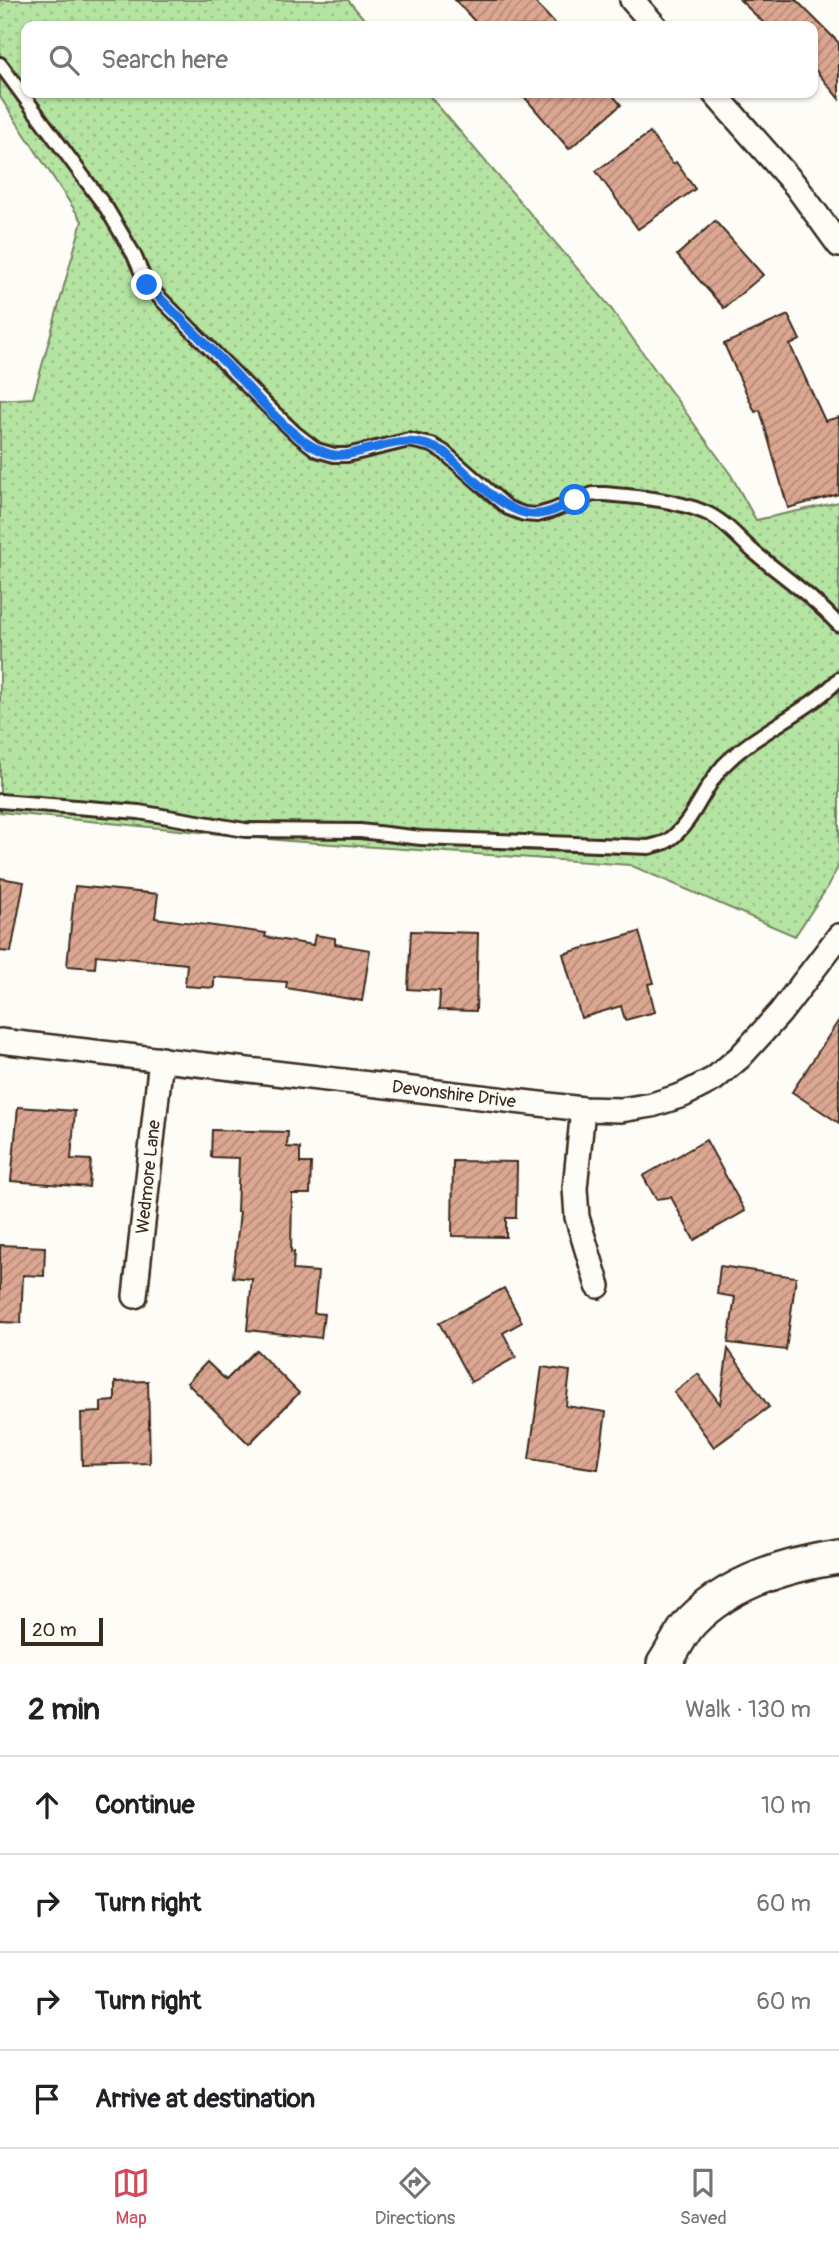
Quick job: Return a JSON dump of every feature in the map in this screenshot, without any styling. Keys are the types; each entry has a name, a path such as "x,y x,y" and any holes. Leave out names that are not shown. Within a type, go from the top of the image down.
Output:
{"street":[{"path":"632,0 651,21"},
{"path":"718,98 796,186 839,245"},
{"name":"Devonshire Drive","path":"0,1041 583,1109 621,1110 652,1105 683,1095 714,1079 740,1057 835,952"},
{"name":"Wedmore Lane","path":"135,1296 161,1059"},
{"path":"583,1109 575,1188 577,1217 598,1286"},
{"path":"664,1664 690,1623 727,1592 767,1574 814,1561 839,1558"}],"lane":[{"path":"0,64 21,92"},
{"path":"25,98 107,209 134,255 147,285 266,405 317,450 334,455 347,455 409,440 432,445 444,452 508,508 524,514 551,512 593,494 645,498 696,509 719,520 802,589 839,625"},
{"path":"0,801 139,812 245,830 360,831 421,838 649,847 668,841 683,825 721,769 744,746 830,689 839,679"}],"green space":[{"path":"0,0 348,0 366,21 21,21 21,98 431,98 607,303 731,475 756,520 839,502 839,865 795,936 630,865 289,841 0,812 0,400 33,398 82,221 0,97"}],"building":[{"path":"455,0 533,0 552,21 474,21"},
{"path":"740,0 796,0 817,21 762,21"},
{"path":"818,22 839,43 839,99 818,73"},
{"path":"525,98 615,98 621,105 569,149"},
{"path":"650,133 673,164 676,162 695,189 638,229 596,171"},
{"path":"715,221 763,275 724,308 677,255"},
{"path":"788,315 800,340 790,345 825,421 839,417 839,494 788,508 760,410 755,412 724,344"},
{"path":"0,878 24,882 11,952 0,951"},
{"path":"75,886 158,894 155,918 266,933 265,937 313,945 315,935 335,938 335,944 370,950 362,1001 286,988 287,982 214,977 214,988 185,986 187,964 96,955 95,968 67,966"},
{"path":"411,931 478,933 476,1011 439,1010 440,991 408,989"},
{"path":"639,932 654,983 648,984 655,1012 625,1020 621,1006 581,1018 563,954"},
{"path":"839,1020 839,1123 792,1092"},
{"path":"18,1107 75,1111 71,1159 91,1160 89,1187 11,1181"},
{"path":"212,1130 288,1132 287,1147 300,1148 300,1163 311,1163 310,1194 292,1194 291,1252 294,1252 293,1270 318,1272 314,1313 324,1314 321,1338 247,1330 252,1279 233,1277 240,1212 237,1212 239,1158 211,1157"},
{"path":"706,1140 745,1211 694,1240 671,1197 656,1199 643,1176"},
{"path":"453,1161 517,1162 516,1218 506,1218 506,1237 452,1236"},
{"path":"0,1245 45,1247 44,1276 23,1275 21,1323 0,1322"},
{"path":"720,1266 796,1277 786,1350 728,1343 735,1297 717,1294"},
{"path":"504,1288 522,1322 503,1333 516,1357 471,1382 439,1323"},
{"path":"728,1349 769,1407 714,1447 674,1392 698,1374 720,1404"},
{"path":"256,1350 299,1393 249,1444 187,1383 207,1362 226,1380"},
{"path":"542,1367 570,1371 566,1406 606,1412 598,1469 529,1459"},
{"path":"148,1381 150,1463 82,1465 81,1413 101,1412 101,1402 115,1401 115,1382"}],"route":[{"path":"147,285 266,405 317,450 334,455 347,455 409,440 420,442 444,452 508,508 524,514 551,512 575,500"}]}
